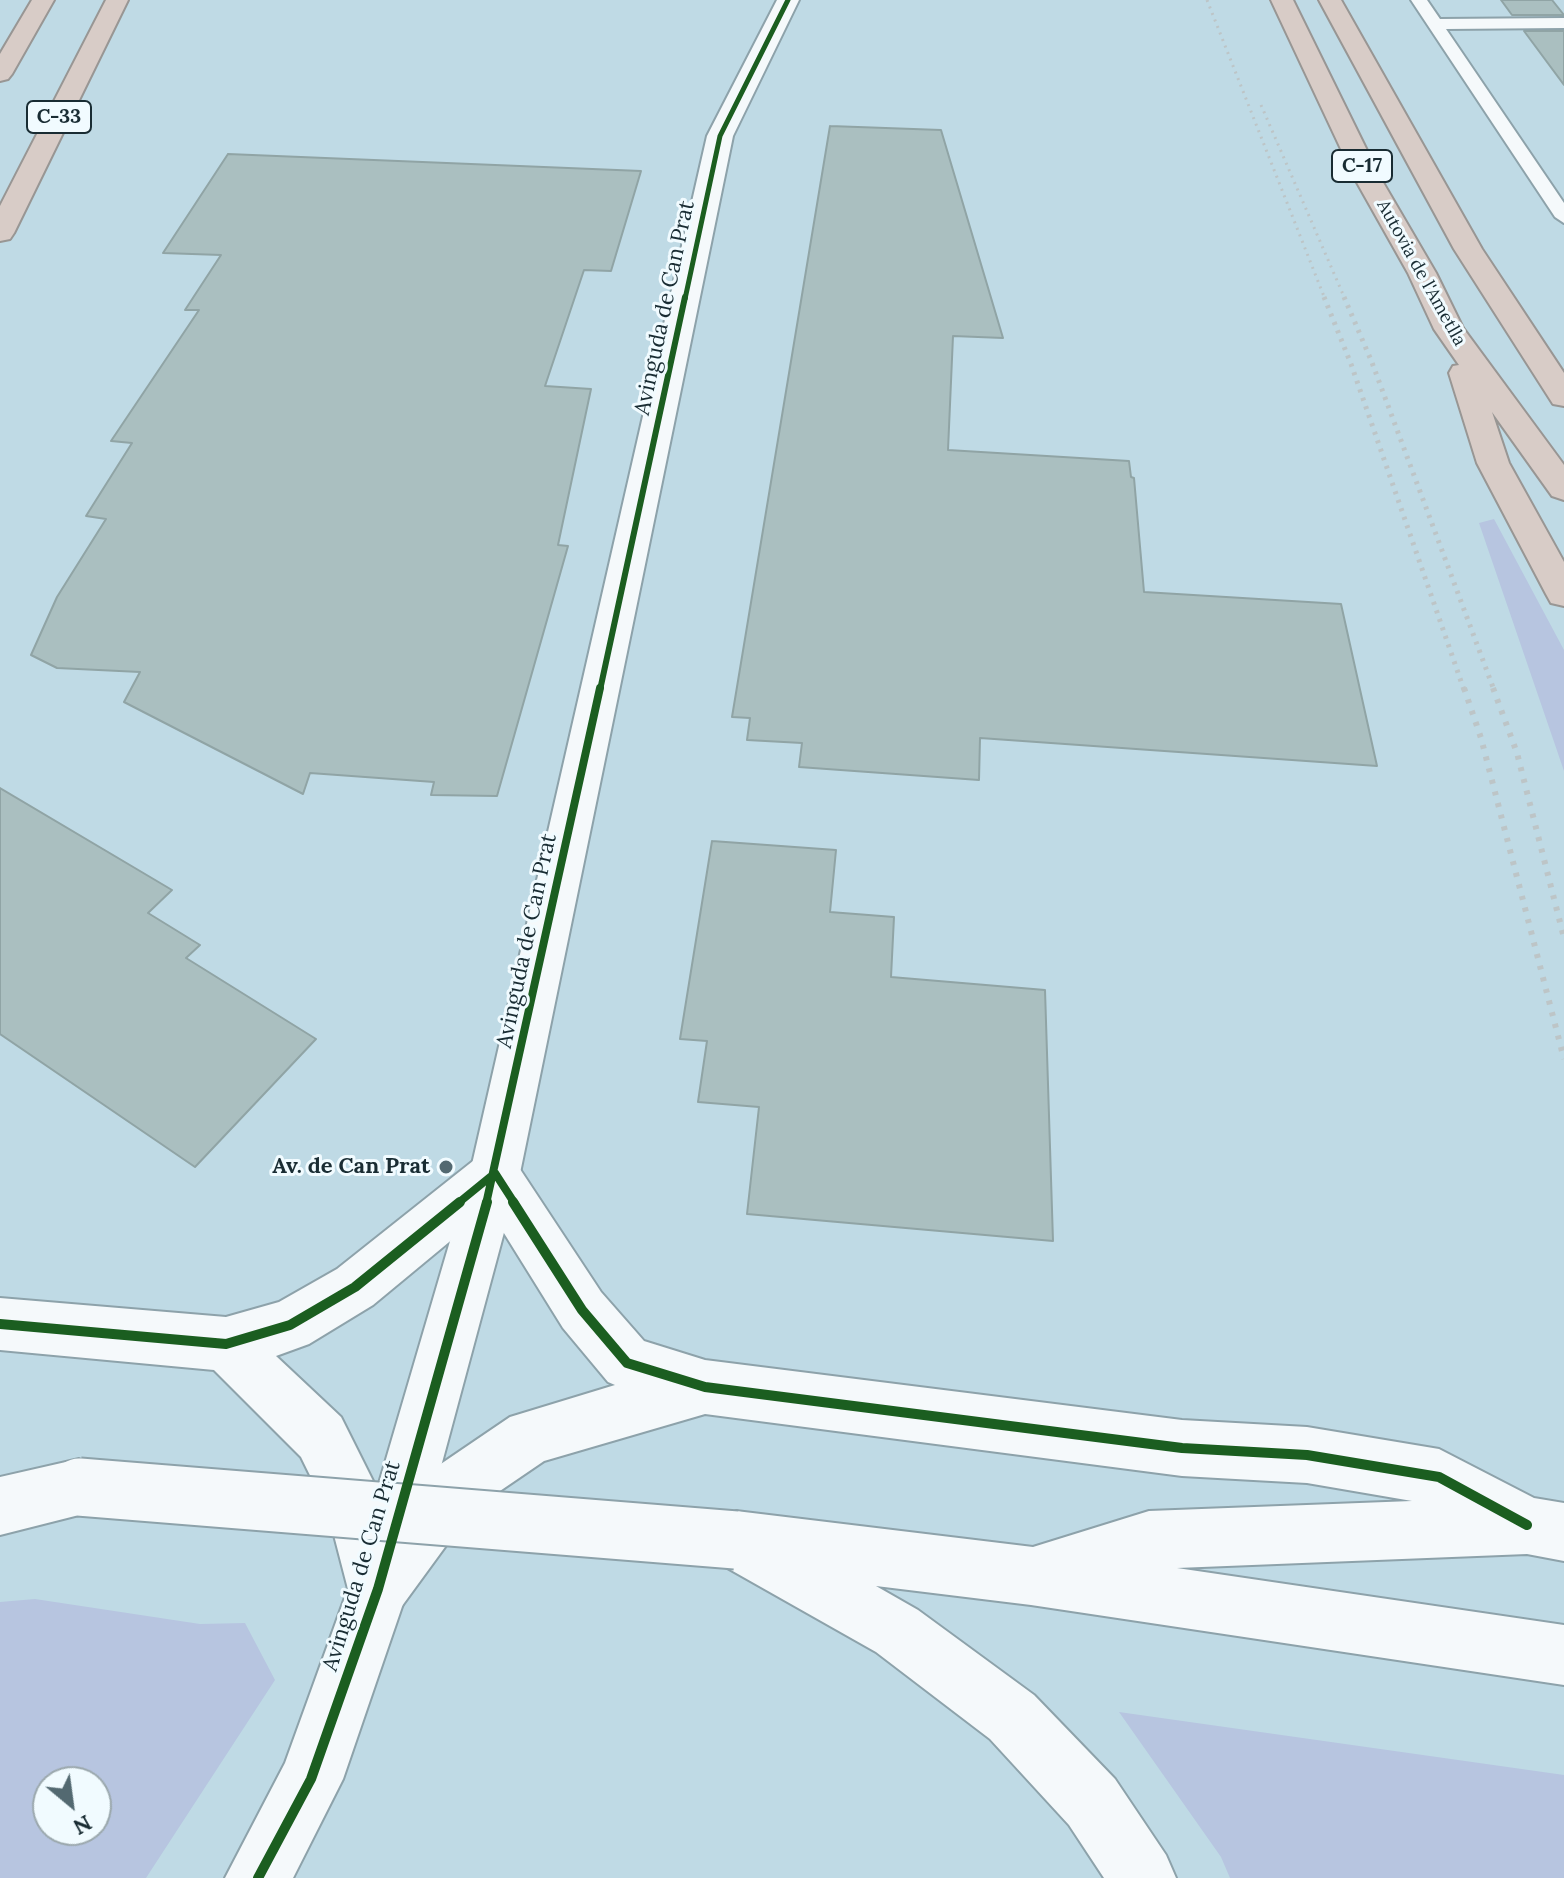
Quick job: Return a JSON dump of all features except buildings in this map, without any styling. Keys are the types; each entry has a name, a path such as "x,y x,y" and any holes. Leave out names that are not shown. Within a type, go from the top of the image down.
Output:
{"highway":[{"path":"0,74 43,0"},
{"name":"C-33","path":"0,233 117,0"},
{"name":"Autovia de l'Ametlla","path":"1282,0 1368,179 1422,273 1449,329 1564,489"},
{"name":"C-17","path":"1330,0 1468,249 1564,397"},
{"path":"1468,249 1527,303 1564,351"},
{"path":"1449,329 1493,463 1564,594"}],"street":[{"name":"Avinguda de Can Prat","path":"258,1878 311,1779 378,1589 495,1173 720,136 788,0"},
{"path":"0,1324 226,1344 290,1325 355,1287 495,1173 582,1310 627,1363 705,1387 1182,1448 1307,1455 1424,1474 1439,1477 1545,1528"},
{"path":"226,1344 321,1437 355,1505 378,1589"},
{"path":"378,1589 452,1490 530,1437 705,1387"},
{"path":"0,1476 79,1487 736,1540 1031,1576 1564,1655"},
{"path":"0,1506 79,1487"},
{"path":"1031,1576 1149,1540 1545,1528"},
{"path":"736,1540 897,1631 1012,1717 1092,1802 1143,1878"}],"lane":[{"path":"1419,0 1561,210"},
{"path":"1434,24 1564,23"}],"shaded area":[{"path":"1494,519 1564,650 1564,771 1479,523"},
{"path":"35,1599 200,1624 245,1623 275,1680 146,1878 0,1878 0,1602"},
{"path":"1119,1712 1564,1775 1564,1878 1230,1878 1221,1857"}],"railway":[{"path":"1207,0 1325,299"},
{"path":"1261,105 1345,299"},
{"path":"1324,297 1351,364 1464,690"},
{"path":"1344,297 1371,360 1494,690"},
{"path":"1464,688 1481,738 1564,1059"},
{"path":"1493,688 1517,753 1564,938"}],"cycle path":[{"path":"258,1878 311,1779 378,1589 495,1173 720,136 788,0"},
{"path":"495,1173 582,1310 627,1363 705,1387 1182,1448 1307,1455 1439,1477 1527,1525"},
{"path":"0,1324 226,1344 290,1325 355,1287 495,1173"}],"place":[{"name":"Av. de Can Prat","path":"446,1167"}]}
